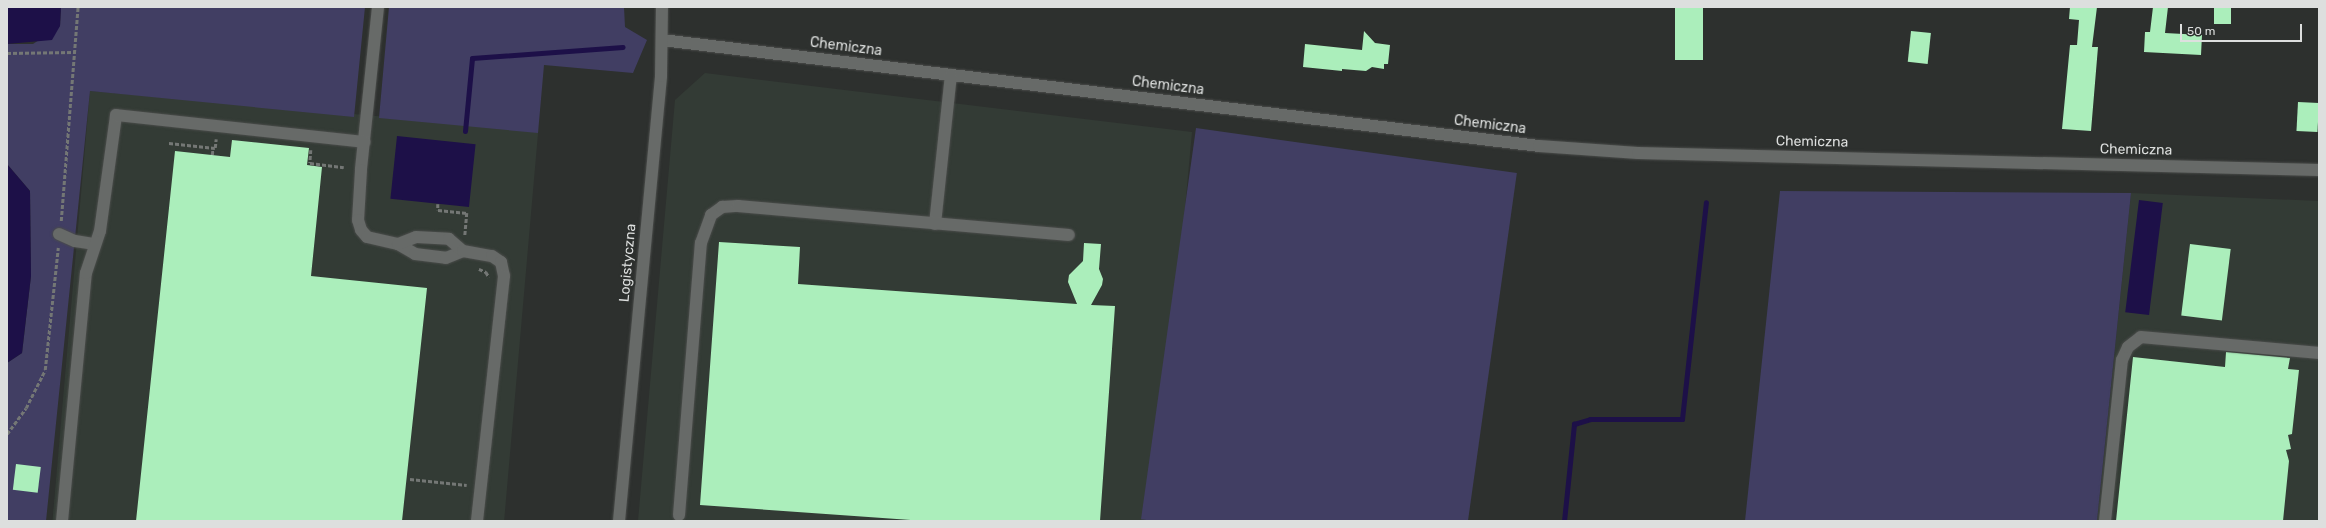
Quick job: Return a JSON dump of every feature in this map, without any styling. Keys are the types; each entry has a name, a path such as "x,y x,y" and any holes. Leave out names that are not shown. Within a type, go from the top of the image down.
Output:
{"street":[{"path":"378,7 358,220 367,237 398,244 415,254 446,258 463,250"},
{"name":"Logistyczna","path":"619,521 660,83 662,7"},
{"name":"Chemiczna","path":"662,40 1539,146 1638,153 2319,170"},
{"path":"935,224 951,75"},
{"path":"62,521 86,273 100,231 116,115 365,142"},
{"path":"679,515 701,243 711,215 722,207 738,206 1069,235"},
{"path":"60,234 75,241 96,244"},
{"path":"398,244 416,237 449,239 463,250 492,256 501,262 504,276 477,521"},
{"path":"2105,521 2122,360 2128,347 2141,337 2319,353"}],"path":[{"path":"7,53 74,52"},
{"path":"212,155 213,148 216,148 217,136"},
{"path":"169,142 213,148"},
{"path":"311,146 310,163 344,167"},
{"path":"438,204 438,210 467,213 464,236"},
{"path":"476,267 486,272 490,281"},
{"path":"410,479 470,486 470,478"}],"shaded area":[{"path":"7,7 61,7 60,26 52,40 7,44"},
{"path":"61,7 365,7 354,117 90,91 46,521 7,521 7,363 22,353 31,276 30,191 7,164 7,44 33,44 60,26"},
{"path":"389,7 624,7 625,27 647,40 633,73 544,65 538,133 379,118"},
{"path":"705,73 1192,132 1156,521 638,521 675,100"},
{"path":"90,91 538,130 504,521 52,521"},
{"path":"1196,128 1517,173 1468,521 1154,521 1141,519"},
{"path":"397,136 476,144 469,207 390,199"},
{"path":"7,164 30,191 31,276 22,353 7,363"},
{"path":"1780,191 2131,193 2097,521 1745,521"},
{"path":"2131,193 2319,201 2319,521 2097,521"},
{"path":"2139,200 2163,203 2149,315 2125,312"}],"building":[{"path":"1675,7 1703,7 1703,60 1675,60"},
{"path":"2070,7 2097,7 2092,47 2098,47 2091,131 2062,129 2070,45 2077,45 2079,20 2069,19"},
{"path":"2153,7 2168,7 2165,33 2202,35 2201,55 2144,52 2145,32 2150,32"},
{"path":"2214,7 2231,7 2231,24 2214,24"},
{"path":"1364,31 1375,43 1390,45 1388,64 1384,64 1384,69 1372,67 1366,71 1342,69 1342,71 1303,67 1305,44 1362,50"},
{"path":"1911,31 1931,33 1928,64 1908,62"},
{"path":"2298,102 2319,103 2317,132 2296,131"},
{"path":"232,140 309,148 307,165 322,167 311,276 427,288 402,521 136,521 175,151 230,157"},
{"path":"719,242 800,247 798,284 1077,304 1068,282 1069,275 1083,261 1084,243 1101,244 1099,269 1103,279 1102,285 1091,305 1115,306 1100,521 925,521 700,505"},
{"path":"2190,244 2231,249 2222,320 2181,315"},
{"path":"2226,352 2290,358 2288,369 2299,370 2292,434 2288,435 2291,449 2286,450 2289,461 2283,521 2116,521 2133,357 2225,367"},
{"path":"16,464 41,467 38,493 13,490"}],"waterway":[{"path":"465,131 472,58 623,47"},
{"path":"1564,521 1574,424 1590,419 1682,419 1706,202"}]}
